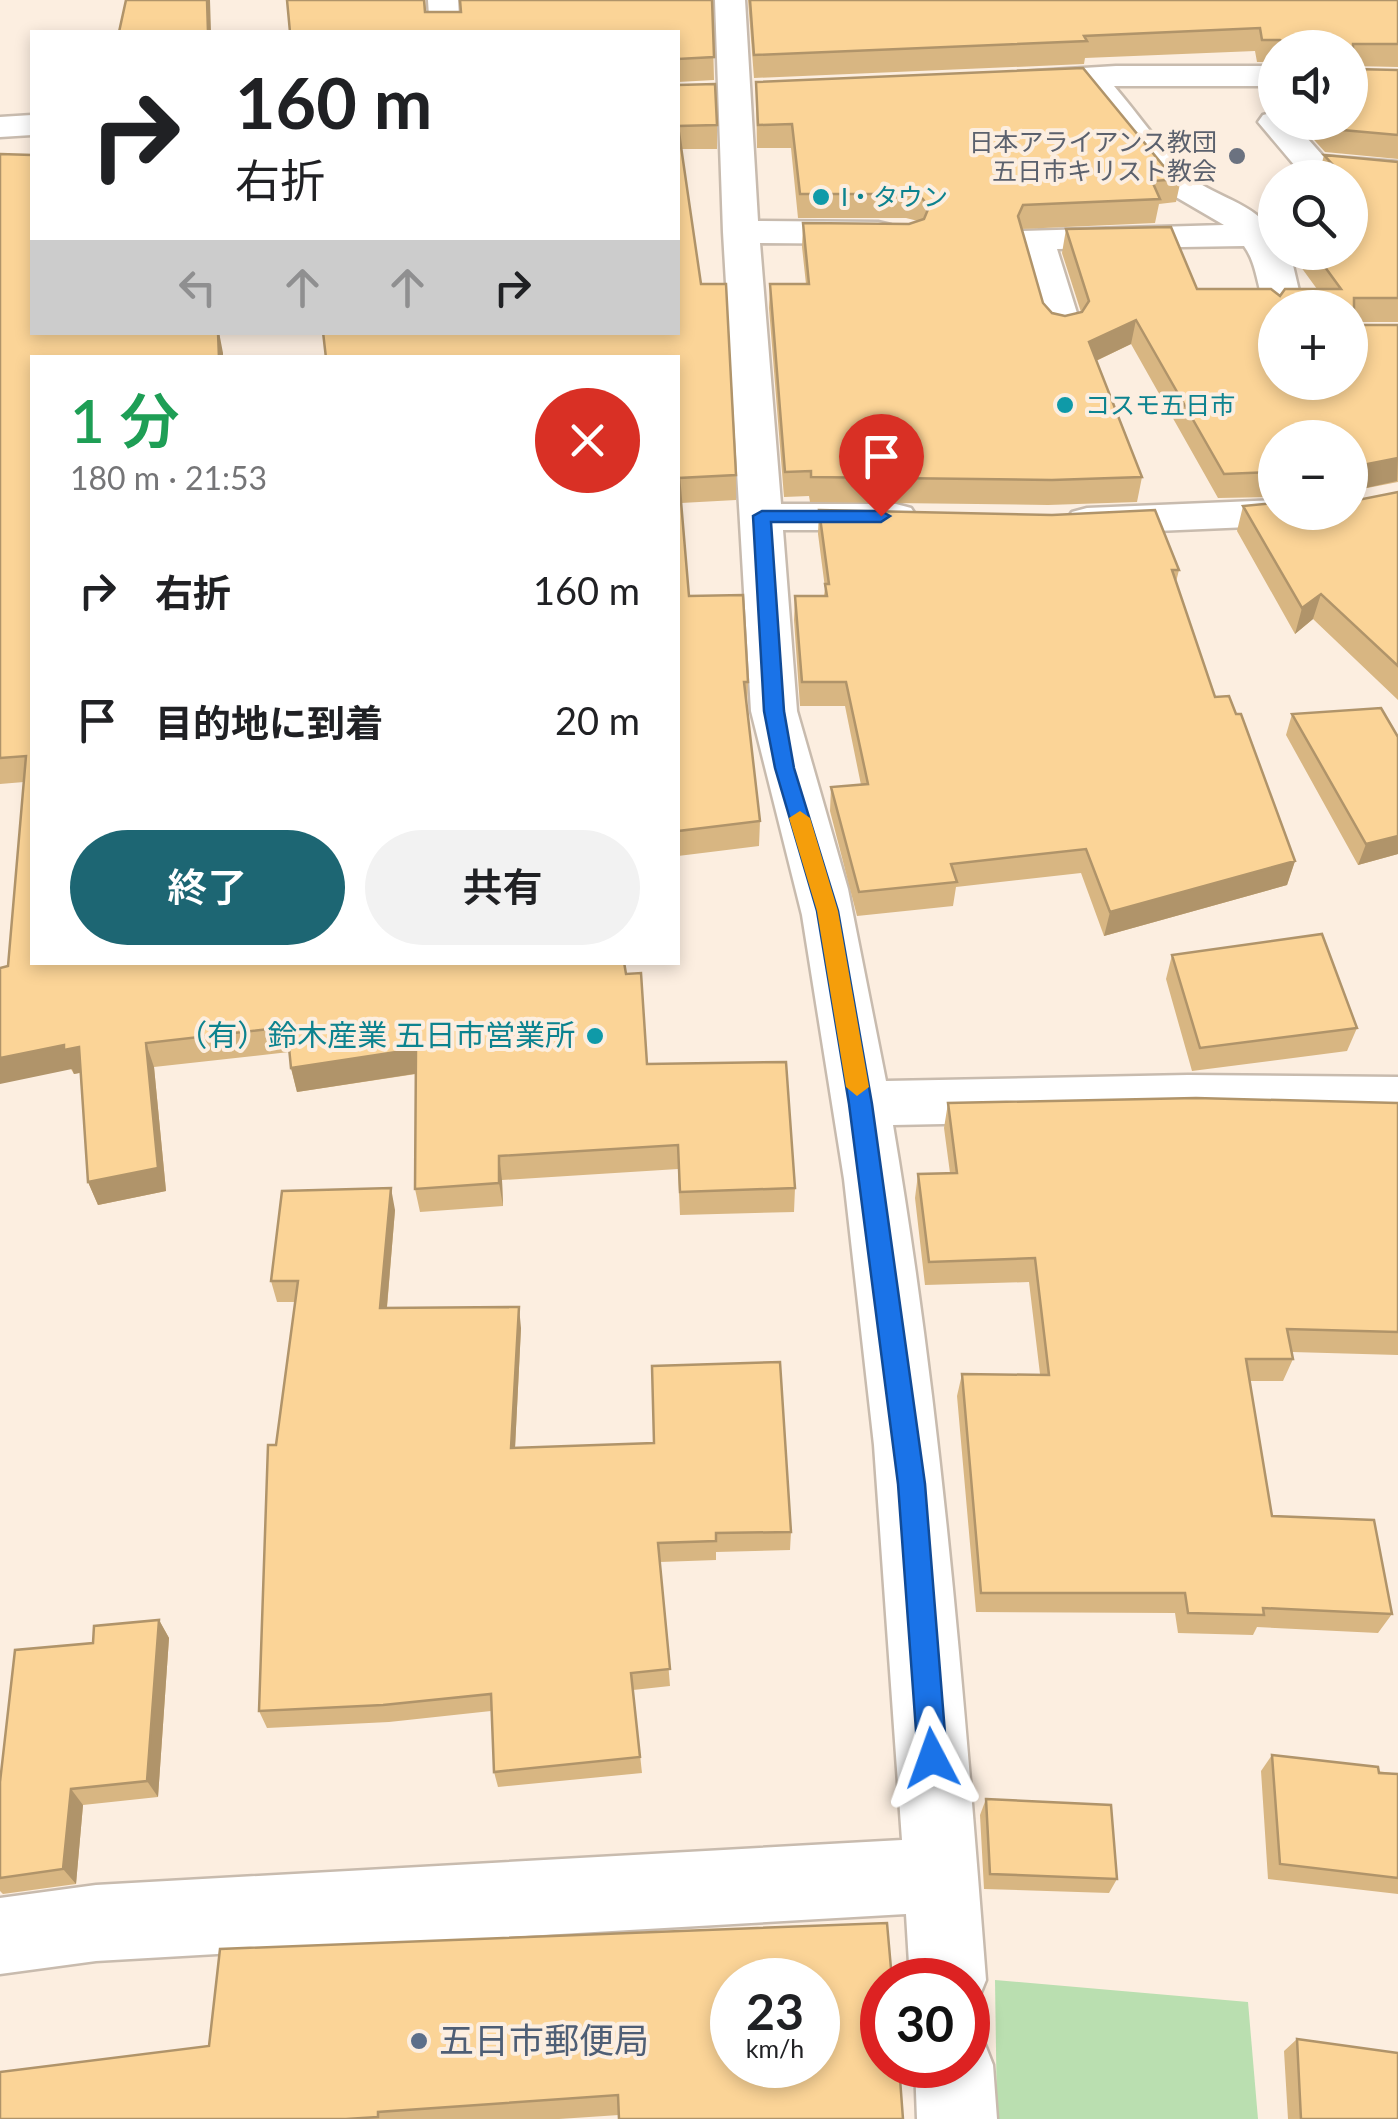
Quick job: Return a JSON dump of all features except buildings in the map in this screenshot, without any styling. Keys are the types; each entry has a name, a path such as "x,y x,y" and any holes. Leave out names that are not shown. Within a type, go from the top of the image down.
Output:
{"street":[{"path":"443,0 445,30"},
{"path":"730,0 730,93 774,711 784,768 827,911 860,1104 912,1484 947,1958"},
{"path":"1234,75 1258,103"},
{"path":"991,83 1090,77 1258,76"},
{"path":"1090,77 1176,183 1245,222 1274,262 1280,290"},
{"path":"0,127 30,125"},
{"path":"1291,140 1313,166 1398,172"},
{"path":"741,232 906,233"},
{"path":"1062,326 1036,239 1255,235"},
{"path":"1048,522 1258,513"},
{"path":"762,516 937,518"},
{"path":"860,1104 1188,1097 1398,1100"},
{"path":"0,1936 96,1923 942,1875"},
{"path":"955,2088 957,2119"}],"green space":[{"path":"995,1980 1248,2002 1258,2119 997,2119"}],"slow traffic":[{"path":"800,818 827,911 857,1087"}],"place":[{"name":"日本アライアンス教団 五日市キリスト教会","path":"1237,156"},
{"name":"I・タウン","path":"821,197"},
{"name":"コスモ五日市","path":"1065,405"},
{"name":"（有）鈴木産業 五日市営業所","path":"595,1036"},
{"name":"五日市郵便局","path":"419,2041"}],"route":[{"path":"881,516 762,516 774,711 784,768 827,911 860,1104 912,1484 932,1758"}]}
